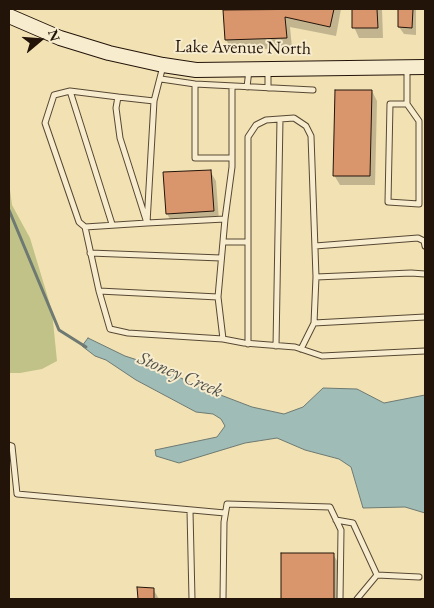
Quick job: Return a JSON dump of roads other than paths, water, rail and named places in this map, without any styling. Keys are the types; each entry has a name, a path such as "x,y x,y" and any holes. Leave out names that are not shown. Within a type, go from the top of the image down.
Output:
{"street":[{"name":"Lake Avenue North","path":"9,16 68,40 162,72 425,67"}],"lane":[{"path":"407,67 407,104 419,121 419,204 388,202 390,104 407,104"},
{"path":"268,69 268,88"},
{"path":"248,87 250,70"},
{"path":"147,223 154,101 162,72 196,84 313,90"},
{"path":"196,84 195,158 232,158"},
{"path":"223,339 218,297 232,158 232,86"},
{"path":"154,101 70,91 54,95 45,123 79,222 84,227 110,329 128,333 223,339 248,344 301,349 322,356 425,350"},
{"path":"70,91 112,224"},
{"path":"118,97 116,108 120,138 147,223"},
{"path":"248,344 248,137 256,125 266,120 294,118 306,126 311,136 316,277 314,323 301,349"},
{"path":"276,346 280,119"},
{"path":"84,227 225,219"},
{"path":"315,246 418,238 424,242 425,246"},
{"path":"224,242 248,242"},
{"path":"90,253 221,258"},
{"path":"316,277 425,274"},
{"path":"99,291 218,297"},
{"path":"314,323 425,317"},
{"path":"9,445 12,446 18,494 190,511 225,512"},
{"path":"223,599 225,512 227,504 330,507 341,530 340,599"},
{"path":"190,511 192,599"},
{"path":"336,520 353,523 377,575"},
{"path":"377,575 419,577"},
{"path":"357,599 377,575"}],"water":[{"path":"88,338 125,356 159,367 197,386 252,407 284,414 303,407 323,388 357,389 384,403 425,395 425,513 405,507 363,508 351,467 339,459 305,450 277,438 245,443 179,463 156,456 155,450 217,437 225,426 221,419 213,414 196,412 136,380 106,360 95,356 82,346"}],"waterway":[{"name":"Stoney Creek","path":"9,210 59,330 86,347"}]}
